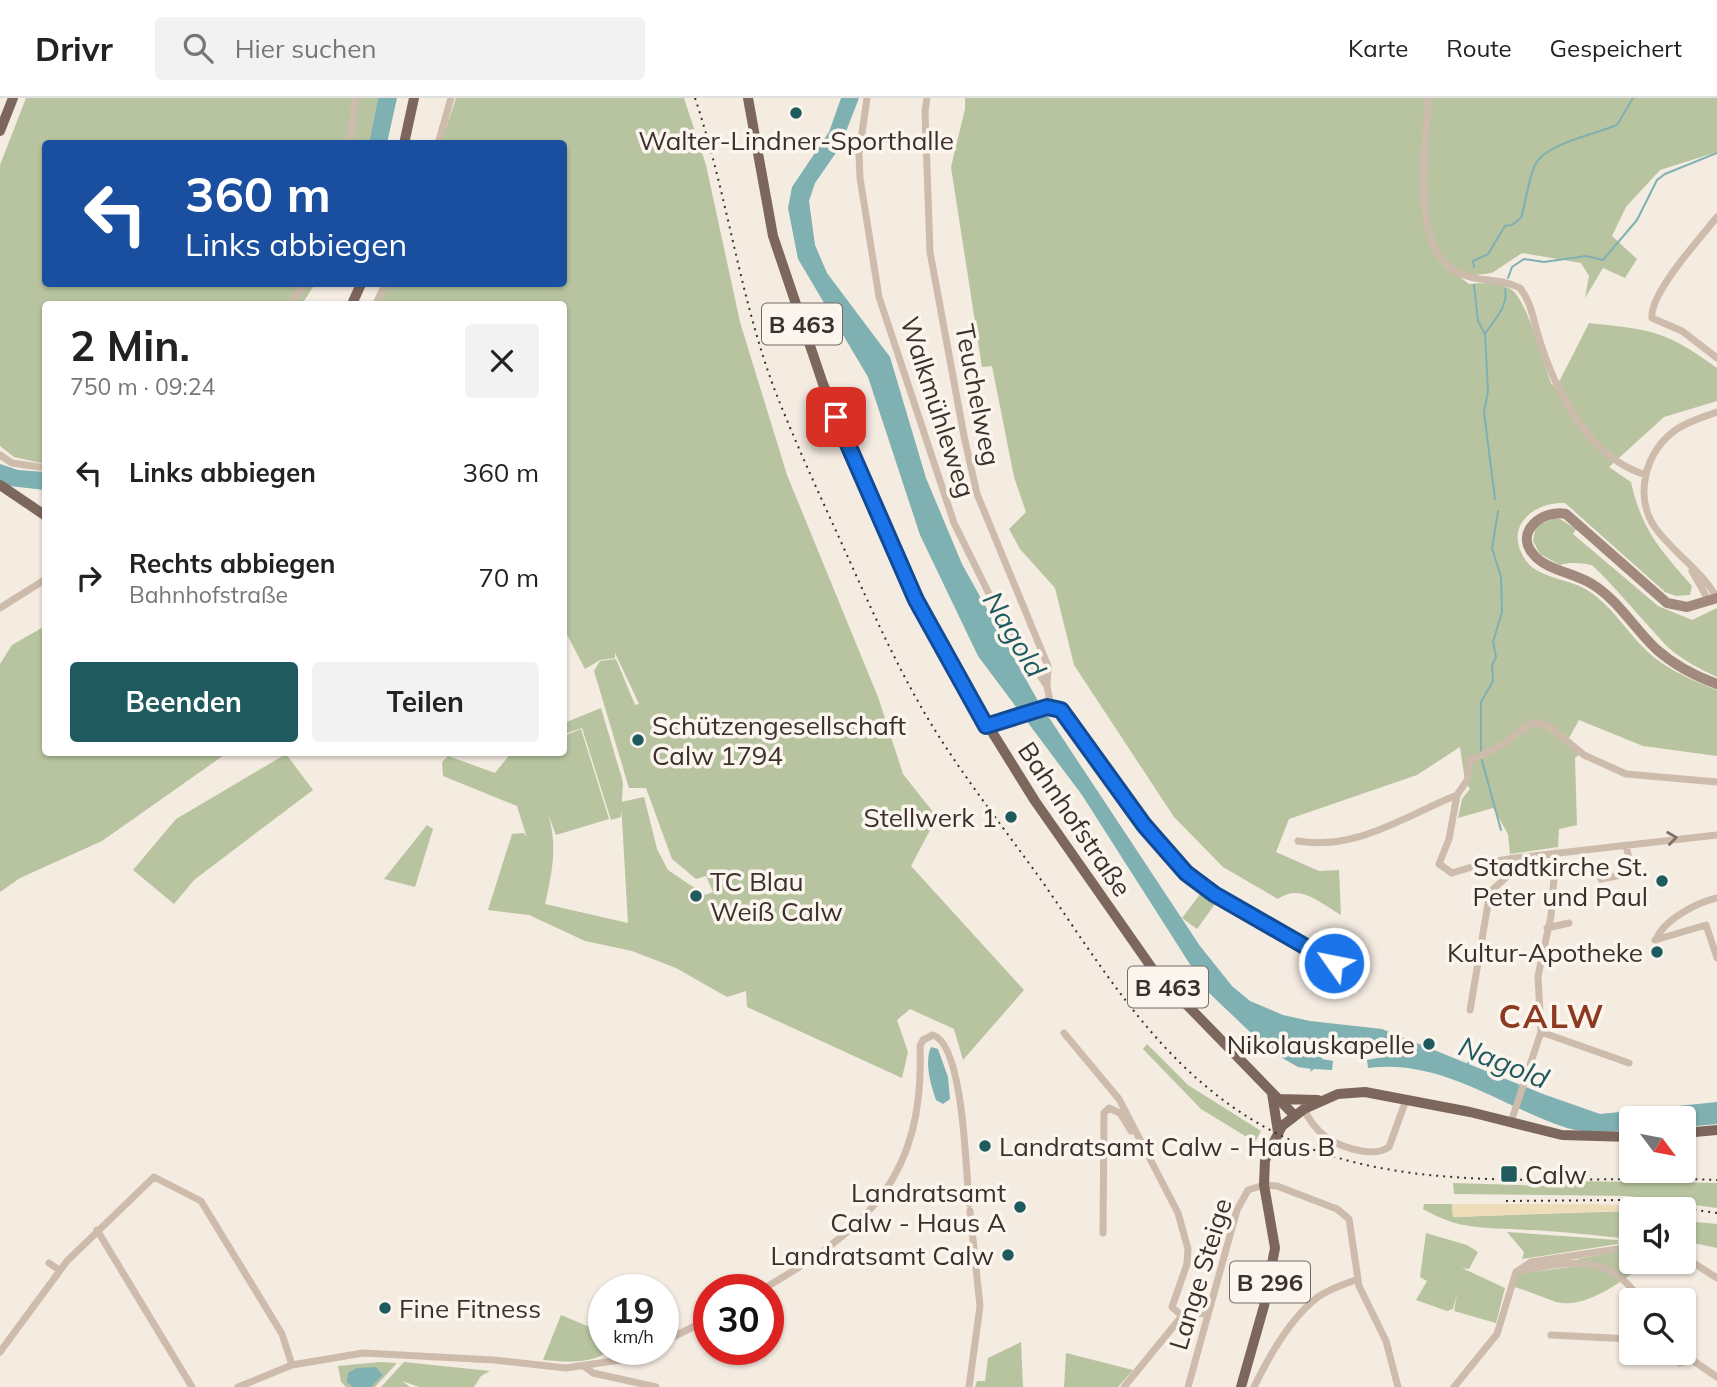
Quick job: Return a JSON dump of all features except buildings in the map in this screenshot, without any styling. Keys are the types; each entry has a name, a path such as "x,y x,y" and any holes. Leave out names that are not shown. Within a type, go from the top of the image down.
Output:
{"main road":[{"path":"0,131 13,98"},
{"path":"405,140 414,98"},
{"name":"Bahnhofstraße","path":"748,98 778,256 836,417 916,600 986,726 1095,890 1154,971 1275,1095 1299,1112"},
{"path":"0,485 42,513"},
{"name":"B 296","path":"1241,1387 1265,1306 1275,1248 1264,1185 1265,1160 1278,1132 1299,1112 1320,1100 1358,1092 1574,1137 1619,1137"},
{"path":"1278,1132 1275,1095 1320,1100"},
{"path":"1696,1132 1717,1130"}],"street":[{"path":"350,140 355,98"},
{"path":"439,140 452,98"},
{"name":"Walkmühleweg","path":"867,98 859,154 860,178 879,297 954,523 1000,616 1046,686 1049,707"},
{"name":"Teuchelweg","path":"927,98 930,251 964,436 977,494 1048,666 1046,686"},
{"path":"1429,98 1424,174 1429,236 1438,258 1459,274 1489,278 1520,288 1531,309 1551,373 1571,410 1602,450 1623,466 1646,475"},
{"path":"1717,217 1658,295 1651,311 1652,318 1682,331 1717,358"},
{"path":"1714,599 1654,526 1644,492 1646,475 1656,449 1665,438 1692,421 1717,412"},
{"path":"0,455 12,463 42,467"},
{"path":"1714,599 1687,607 1667,603 1566,514 1556,512 1540,516 1529,530 1528,544 1535,557 1604,592 1657,650 1688,671 1717,684"},
{"path":"1690,568 1705,579 1717,582"},
{"path":"1705,579 1714,599"},
{"path":"0,608 42,582"},
{"path":"986,726 1049,707 1066,713 1144,825 1186,873 1214,894 1334,963"},
{"path":"1717,782 1626,774 1584,755 1550,727 1539,723 1530,724 1499,747 1484,751 1469,761 1468,779 1457,796 1449,839 1439,860 1441,867 1452,873 1516,858 1717,835"},
{"path":"1298,841 1320,845 1353,841 1457,796"},
{"path":"1601,879 1632,873 1626,845"},
{"path":"1511,1122 1541,1032 1538,976 1554,888 1556,853"},
{"path":"1470,1010 1487,901 1495,886 1512,872 1516,858"},
{"path":"1717,898 1680,916 1659,932 1655,940 1706,925 1717,958"},
{"path":"1547,928 1569,923"},
{"path":"1541,1032 1629,1063"},
{"path":"1064,1033 1119,1099 1143,1142 1186,1233 1186,1265 1172,1300 1172,1307 1182,1316"},
{"path":"784,1276 831,1248 863,1221 880,1199 902,1163 911,1138 920,1093 920,1046 923,1040 933,1035 944,1042 953,1062 961,1113 979,1306 969,1387"},
{"path":"1299,1112 1329,1139 1377,1152 1389,1147 1406,1100"},
{"path":"1102,1233 1104,1113 1109,1108 1116,1110 1138,1141 1143,1142"},
{"path":"0,1352 59,1270 154,1177 201,1201 282,1334 292,1366"},
{"path":"1264,1185 1277,1186 1345,1214 1351,1226 1358,1279 1386,1341 1398,1387"},
{"name":"Lange Steige","path":"1188,1387 1206,1313 1237,1210 1248,1190 1264,1185"},
{"path":"97,1230 192,1387"},
{"path":"1454,1387 1497,1334 1516,1272 1531,1262 1619,1249"},
{"path":"50,1264 59,1270"},
{"path":"1516,1272 1540,1267 1594,1264 1623,1278 1631,1288"},
{"path":"1696,1265 1717,1278"},
{"path":"1254,1387 1280,1343 1307,1307 1320,1296 1358,1279"},
{"path":"1124,1387 1182,1316 1206,1313"},
{"path":"1551,1335 1619,1338"},
{"path":"238,1387 292,1366 332,1356 389,1353 585,1367 595,1365"},
{"path":"1696,1364 1717,1377"},
{"path":"585,1367 593,1373 656,1387"}],"green space":[{"path":"26,98 378,98 370,140 42,140 42,287 313,287 304,301 42,301 42,463 14,457 0,446 0,165"},
{"path":"456,98 684,98 706,165 740,322 787,475 878,697 903,774 937,817 911,866 1024,990 963,1060 954,1029 910,1009 897,1020 908,1052 902,1078 747,1007 746,991 727,997 676,968 632,951 585,941 529,915 488,910 512,834 524,833 527,838 517,806 443,776 442,762 448,756 495,773 509,756 567,756 567,735 581,729 609,819 556,835 548,814 553,848 552,870 545,904 628,923 621,802 644,797 657,849 668,870 705,895 713,892 706,876 696,879 672,859 646,788 629,788 594,671 600,661 616,659 635,705 639,704 615,653 615,658 600,660 585,669 567,635 567,301 376,301 383,287 567,287 567,140 442,140"},
{"path":"965,98 1717,98 1717,152 1660,170 1626,207 1612,236 1637,259 1625,278 1603,268 1585,298 1589,276 1581,263 1522,253 1492,273 1460,277 1469,284 1502,286 1512,290 1518,297 1552,385 1560,380 1589,323 1657,334 1684,346 1717,368 1717,401 1664,417 1609,467 1631,482 1647,527 1692,586 1690,595 1676,596 1665,592 1565,503 1541,507 1531,513 1519,529 1518,539 1520,550 1533,568 1590,592 1609,608 1641,645 1659,661 1680,674 1717,690 1717,756 1643,746 1579,720 1569,738 1548,723 1548,730 1580,754 1575,758 1577,825 1559,829 1558,847 1510,854 1508,834 1493,808 1458,818 1462,799 1470,789 1465,781 1460,747 1417,775 1289,819 1276,852 1319,871 1339,870 1341,915 1310,896 1294,893 1278,899 1223,867 1174,817 1074,665 1055,588 1020,549 1009,529 1026,512 1014,477 992,366 982,367 951,167 965,109"},
{"path":"1557,517 1576,529 1573,534 1658,606 1692,620 1717,608 1717,677 1670,649 1591,565 1560,565 1540,554 1533,541 1536,526"},
{"path":"42,628 42,756 223,756 102,841 20,878 0,892 0,664 12,645"},
{"path":"601,708 623,782 621,817 611,820 582,728 567,733 567,722"},
{"path":"283,756 288,756 313,790 194,880 174,904 133,870 176,819"},
{"path":"427,825 433,829 415,887 384,879"},
{"path":"1201,893 1215,904 1197,929 1182,918"},
{"path":"1147,1044 1188,1085 1261,1131 1255,1142 1201,1109 1143,1049"},
{"path":"1558,1181 1717,1183 1717,1208 1696,1205 1696,1197 1454,1194 1453,1183 1548,1186"},
{"path":"1424,1204 1452,1204 1453,1217 1619,1211 1619,1238 1474,1227 1449,1221 1423,1209"},
{"path":"1696,1222 1717,1224 1717,1248 1696,1244"},
{"path":"1507,1232 1618,1240 1618,1244 1522,1259 1524,1252"},
{"path":"1426,1233 1467,1245 1478,1252 1469,1269 1462,1268 1505,1288 1496,1323 1454,1311 1457,1294 1453,1309 1447,1311 1416,1300 1427,1281 1420,1277"},
{"path":"1619,1251 1619,1274 1631,1274 1604,1292 1579,1302 1556,1302 1514,1287 1517,1274 1578,1266 1578,1259"},
{"path":"561,1315 588,1326 588,1360 543,1360"},
{"path":"1021,1342 1023,1387 975,1387 977,1381 985,1381 988,1358"},
{"path":"1066,1353 1133,1370 1118,1387 1064,1387"},
{"path":"404,1362 490,1371 481,1376 474,1387 419,1387 402,1381 410,1387 381,1387"},
{"path":"397,1363 375,1387 346,1387 341,1382 338,1366"}],"sand":[{"path":"1452,1204 1619,1206 1619,1211 1453,1217"}],"water":[{"path":"378,98 397,98 388,140 370,140"},
{"path":"841,98 859,98 840,147 815,183 809,201 815,245 827,273 890,357 926,478 962,564 1038,701 1200,946 1232,986 1250,1001 1283,1015 1310,1021 1382,1029 1600,1114 1619,1112 1619,1131 1591,1132 1567,1128 1470,1086 1420,1070 1368,1068 1367,1060 1383,1057 1364,1049 1323,1051 1322,1059 1333,1061 1332,1070 1314,1069 1310,1072 1311,1069 1298,1067 1270,1051 1207,991 1082,795 978,656 920,535 868,377 798,259 788,208 792,187 829,132"},
{"path":"0,464 18,470 42,472 42,490 0,485"},
{"path":"931,1047 938,1049 948,1077 950,1099 943,1104 936,1100 930,1081 928,1060"},
{"path":"1717,1102 1717,1124 1696,1126 1696,1106 1678,1106"},
{"path":"376,1367 383,1375 371,1387 353,1387 347,1382 348,1373 357,1368"}],"waterway":[{"path":"1474,267 1473,261 1488,254 1505,226 1512,225 1521,218 1533,171 1540,158 1559,145 1617,125 1633,98"},
{"path":"1508,278 1512,267 1524,259 1544,262 1586,256 1603,260 1637,220 1657,180 1665,174 1717,153"},
{"path":"1474,285 1478,321 1485,334 1488,391 1484,412 1495,499"},
{"path":"1485,334 1503,307 1505,289"},
{"path":"1481,751 1481,702 1493,681 1492,665 1496,657 1493,642 1502,612 1501,577 1492,548 1498,511"},
{"path":"1481,757 1501,830"},
{"name":"Nagold","path":"1468,1065 1470,1052"}],"railway":[{"path":"695,98 716,170 751,316 774,388 812,479 894,656 919,704 959,767 1125,1000 1154,1035 1220,1098 1260,1124 1304,1146 1352,1162 1402,1172 1507,1180 1717,1180"},
{"path":"1506,1201 1628,1200 1717,1213"}],"place":[{"name":"Walter-Lindner-Sporthalle","path":"796,113"},
{"name":"Schützengesellschaft Calw 1794","path":"638,740"},
{"name":"Stellwerk 1","path":"1011,817"},
{"name":"Stadtkirche St. Peter und Paul","path":"1662,881"},
{"name":"TC Blau Weiß Calw","path":"696,896"},
{"name":"Kultur-Apotheke","path":"1657,952"},
{"name":"Nikolauskapelle","path":"1429,1044"},
{"name":"Landratsamt Calw - Haus B","path":"985,1146"},
{"name":"Calw","path":"1509,1174"},
{"name":"Landratsamt Calw - Haus A","path":"1020,1207"},
{"name":"Landratsamt Calw","path":"1008,1255"},
{"name":"Fine Fitness","path":"385,1308"}],"district":[{"name":"CALW","path":"1552,1015"}],"route":[{"path":"836,417 916,600 986,726 1047,707 1066,713 1144,825 1186,873 1214,894 1334,963"}]}
